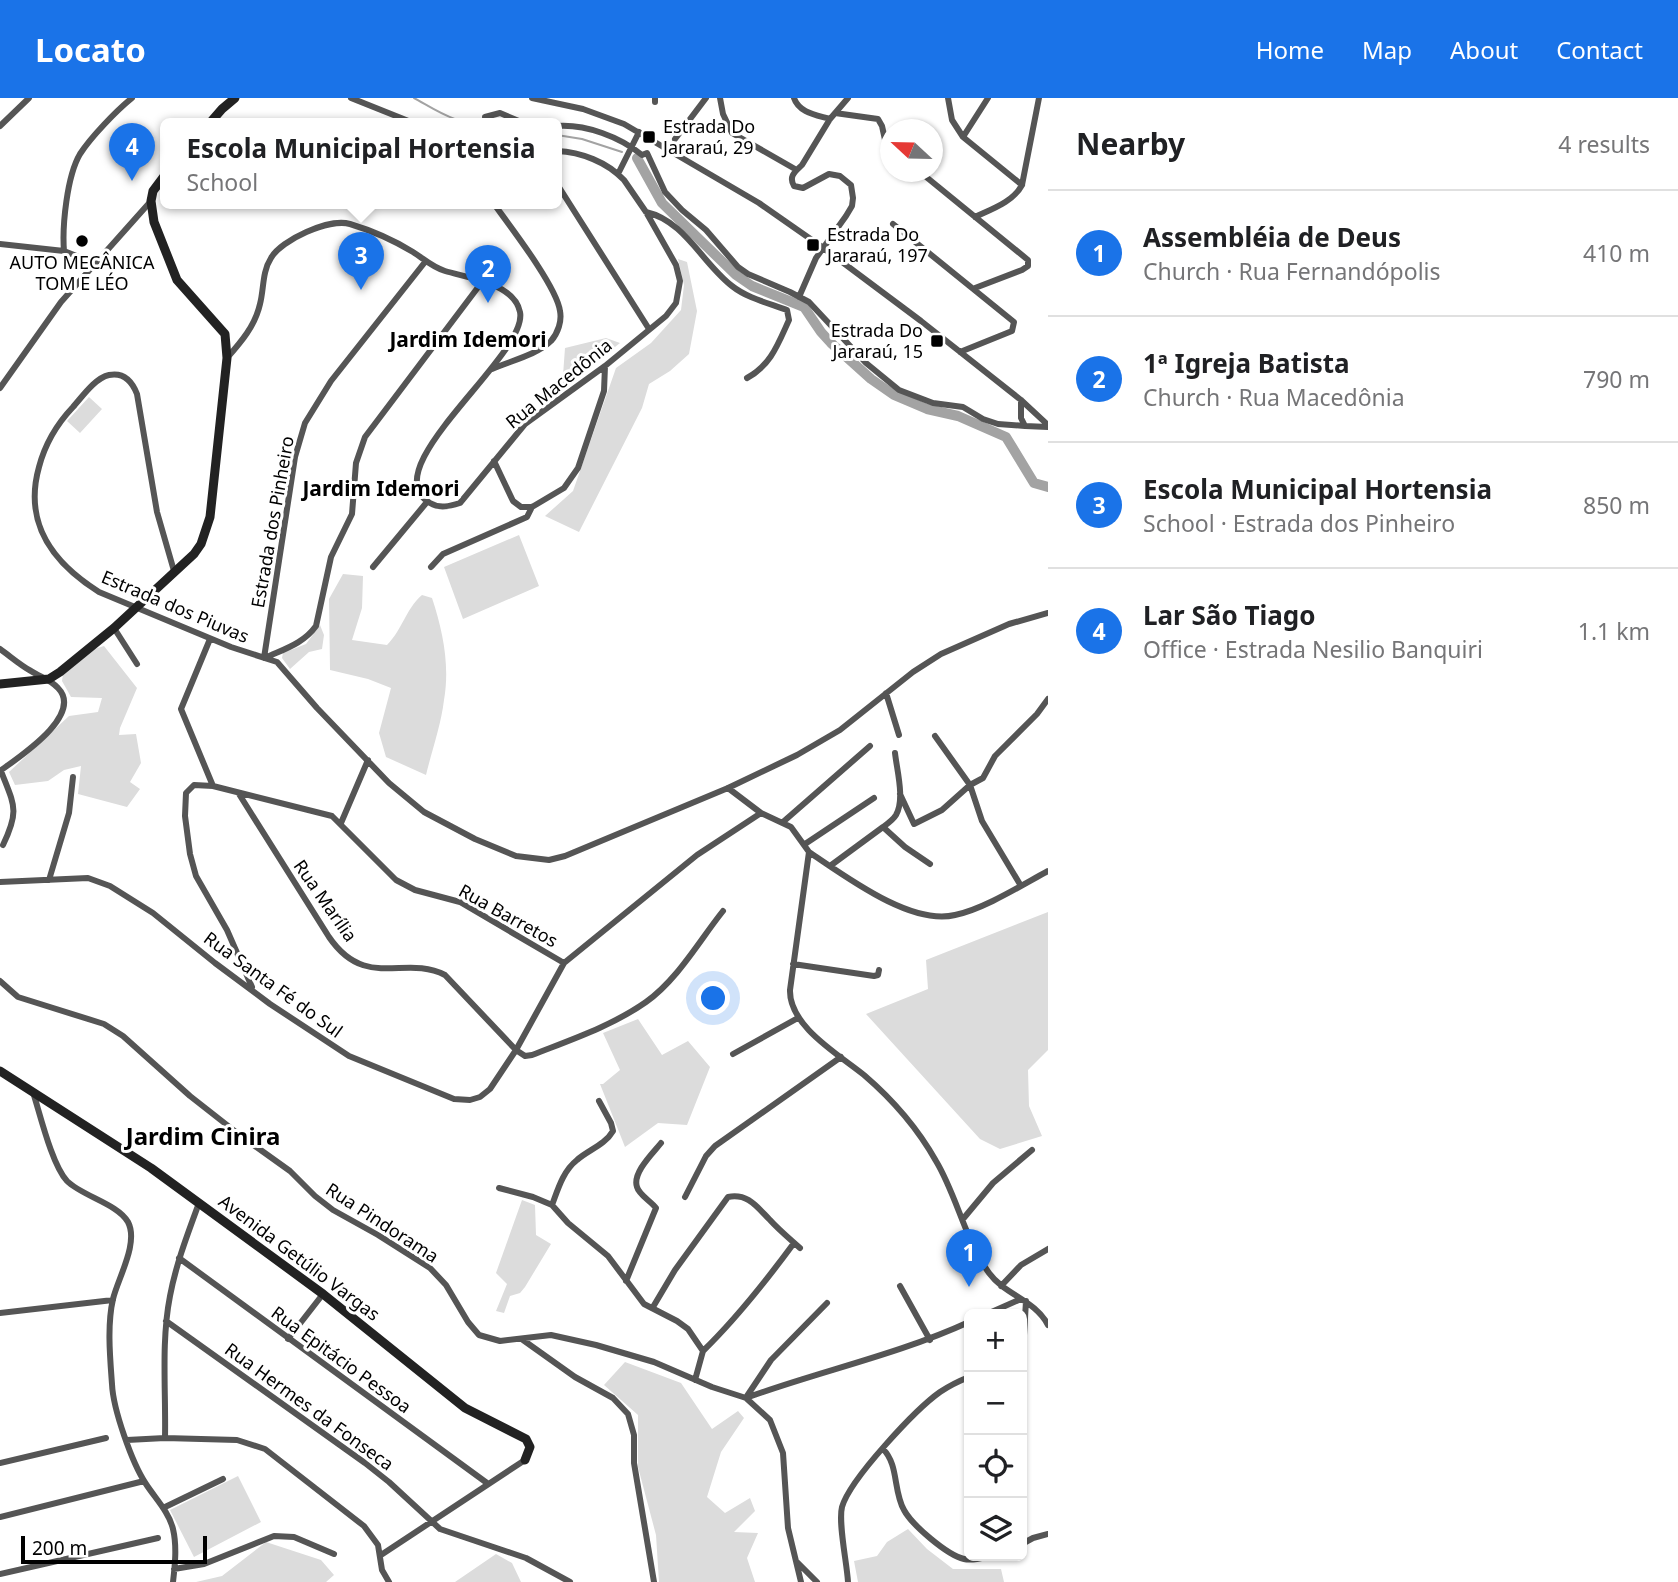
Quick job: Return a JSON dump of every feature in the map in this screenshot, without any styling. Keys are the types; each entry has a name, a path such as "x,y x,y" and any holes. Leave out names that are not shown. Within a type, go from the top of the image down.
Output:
{"street":[{"path":"0,126 29,98"},
{"path":"64,251 63,231 68,195 79,155 132,98"},
{"path":"214,118 235,98"},
{"path":"351,98 401,118"},
{"path":"532,98 596,113 639,132 758,203 822,247 960,352 1021,400 1048,426"},
{"path":"675,139 706,98"},
{"path":"720,98 723,114 732,133 795,169"},
{"path":"794,98 803,109 832,116 878,119 880,123"},
{"path":"799,297 822,247 852,206 853,190 848,180 829,174 803,188 797,188 792,184 795,169 802,165 832,116 848,98"},
{"path":"948,98 952,120 963,137 1022,185"},
{"path":"963,137 988,98"},
{"path":"975,217 1015,196 1022,185 1039,98"},
{"path":"485,117 500,113 512,118"},
{"path":"562,126 576,127 613,137 642,155 647,153 665,192 681,211 706,230 738,267 771,286 809,302 866,363 900,390 933,403 963,407 998,424 1048,426"},
{"path":"618,174 639,132"},
{"name":"Rua Macedônia","path":"427,502 445,507 460,503 525,424 605,366 672,310 680,281 672,256 646,212 618,174 582,155 562,152"},
{"path":"0,684 49,679 114,628 201,544 210,517 227,358 225,334 177,280 154,222 151,201 153,191 160,182"},
{"path":"932,182 1025,256 1028,263 1022,270 975,288"},
{"path":"562,192 649,329"},
{"path":"0,388 61,302 151,201"},
{"path":"490,370 550,342 559,329 561,313 550,288 498,209"},
{"path":"646,212 659,215 680,231 729,284 789,313 789,320 769,361 747,378"},
{"path":"227,358 248,332 257,315 266,268 273,254 319,226 335,222 352,225 401,246 438,269 502,290 516,302 519,327 490,370 425,454 419,467 416,482 427,502 373,567"},
{"path":"893,224 975,288 1015,324 1012,331 960,352"},
{"path":"0,244 64,251 94,263"},
{"name":"Estrada dos Pinheiro","path":"264,658 295,457 305,424 331,380 425,262"},
{"path":"264,658 298,644 310,635 316,626 331,557 352,514 356,463 365,438 482,282"},
{"path":"509,342 519,358"},
{"path":"494,461 513,501 521,507 532,507 564,488 574,476 604,391 605,366"},
{"name":"Estrada dos Piuvas","path":"174,571 157,512 137,394 128,379 110,375 98,381 52,432 36,477 34,505 40,528 52,550 68,569 99,592 134,609 281,666 389,783 424,813 489,846 533,860 565,856 728,788 816,745 941,654 1009,624 1048,613"},
{"path":"1021,400 1021,418 1025,426"},
{"path":"431,567 443,554 527,517 532,507"},
{"path":"114,628 137,664"},
{"path":"210,639 181,709 213,786 194,785 186,793 185,816 195,876 227,930 252,989"},
{"path":"0,649 32,672 49,679 64,695 62,715 50,731 0,771 15,815 3,845"},
{"path":"886,693 899,735"},
{"path":"895,753 900,794 912,823 918,824 942,810 970,785 983,778 995,756 1037,714 1048,699"},
{"path":"935,736 970,785 982,821 1021,886"},
{"path":"783,821 870,746"},
{"path":"341,823 368,760"},
{"path":"50,880 69,813 74,777"},
{"name":"Rua Barretos","path":"213,786 325,813 341,823 405,886 460,901 564,963 697,855 761,813"},
{"path":"728,788 761,813 783,821 791,827 809,852 867,890 896,905 928,915 956,915 1048,871"},
{"name":"Rua Marília","path":"239,794 328,937 343,953 378,970 431,969 445,975 516,1050"},
{"path":"830,866 895,817 900,794"},
{"path":"805,844 874,798"},
{"path":"883,827 930,864"},
{"path":"809,852 789,1001 798,1018 874,1084 903,1114 937,1162 986,1269 1001,1286 1043,1316 1048,1325"},
{"name":"Rua Santa Fé do Sul","path":"0,882 88,878 110,886 153,913 215,963 302,1026 349,1056 464,1101 480,1097 490,1089 516,1050 564,963"},
{"path":"516,1050 525,1056 532,1055 598,1028 646,1002 683,965 723,911"},
{"path":"793,964 874,976 878,975 879,970"},
{"name":"Rua Pindorama","path":"0,981 18,997 104,1024 123,1035 190,1096 290,1171 332,1210 430,1268 446,1285 468,1322 480,1335 500,1341 551,1335 596,1345 654,1362 746,1398 770,1420 783,1453 788,1528 801,1582"},
{"path":"733,1054 798,1018"},
{"path":"685,1197 706,1156 715,1146 841,1057"},
{"name":"Avenida Getúlio Vargas","path":"0,1071 151,1168 323,1294 465,1408 526,1439 530,1447 525,1460"},
{"path":"32,1090 58,1168 66,1180 119,1212 128,1221 131,1242 113,1300 113,1401 144,1481 173,1527 173,1582"},
{"path":"552,1205 563,1177 575,1161 611,1135 611,1123 599,1101"},
{"path":"636,1185 643,1167 661,1143"},
{"path":"963,1219 993,1183 1032,1150"},
{"path":"626,1281 656,1208 632,1181 635,1172"},
{"path":"499,1188 552,1205 568,1223 608,1256 644,1304 688,1329 703,1352"},
{"path":"653,1307 675,1270 728,1197 745,1197 758,1205 797,1246 703,1352 695,1380"},
{"path":"165,1438 166,1321 179,1258 198,1203"},
{"path":"1001,1286 1021,1265 1048,1249"},
{"name":"Rua Epitácio Pessoa","path":"179,1258 487,1483"},
{"path":"900,1286 930,1340"},
{"path":"288,1339 323,1294"},
{"path":"0,1313 113,1300"},
{"path":"1000,1309 1024,1300"},
{"path":"1024,1300 1024,1309"},
{"path":"746,1398 771,1360 827,1303"},
{"name":"Rua Hermes da Fonseca","path":"166,1321 365,1463 431,1522 460,1537 526,1558 570,1582"},
{"path":"746,1398 812,1375 872,1360 930,1340 964,1324"},
{"path":"523,1340 575,1377 613,1398 628,1414 634,1435 634,1463 654,1582"},
{"path":"848,1582 842,1526 843,1504 858,1479 883,1449 940,1393 964,1380"},
{"path":"0,1463 106,1438"},
{"path":"127,1440 237,1440 265,1450 364,1526 379,1545 382,1570 390,1582"},
{"path":"883,1449 889,1455 893,1466 904,1511 944,1549 964,1559"},
{"path":"381,1555 525,1460"},
{"path":"163,1508 223,1479"},
{"path":"0,1517 144,1481"},
{"path":"1027,1541 1048,1534"},
{"path":"174,1569 204,1564 274,1536 294,1537 334,1554"},
{"path":"0,1574 158,1538"},
{"path":"796,1561 817,1582"}],"shaded area":[{"path":"678,259 687,262 697,311 689,354 670,371 649,384 642,408 579,532 545,516 573,491 616,368 651,343 681,310 684,285"},
{"path":"606,338 620,343 562,389 565,348"},
{"path":"89,397 102,409 80,433 67,421"},
{"path":"519,535 539,586 463,619 444,567"},
{"path":"343,574 363,576 362,608 352,640 387,645 416,601 422,595 432,598 446,661 446,687 441,719 426,775 386,757 379,733 391,688 368,679 330,670 329,599"},
{"path":"320,625 324,635 322,649 309,652 290,669 282,658 283,653 306,644"},
{"path":"104,646 137,688 119,735 136,734 141,763 130,782 140,789 127,807 78,794 81,766 64,770 48,781 15,785 9,772 69,716 98,712 102,698 71,697 62,681 63,674 91,650"},
{"path":"1048,912 1048,1050 1028,1070 1029,1106 1042,1136 1000,1149 980,1139 866,1014 928,989 926,960"},
{"path":"638,1019 662,1055 688,1041 710,1067 687,1125 658,1123 625,1147 600,1084 620,1070 603,1033"},
{"path":"522,1200 535,1205 536,1235 551,1244 525,1287 520,1293 510,1296 504,1313 496,1311 507,1284 496,1273"},
{"path":"625,1362 681,1383 712,1429 738,1411 744,1418 721,1452 707,1497 725,1513 750,1498 755,1511 734,1532 758,1533 747,1558 755,1582 659,1582 656,1535 638,1467 638,1415 604,1385"},
{"path":"238,1476 261,1522 194,1557 170,1510"},
{"path":"908,1529 927,1549 953,1569 1001,1569 1004,1582 858,1582 854,1561 877,1556 887,1542"},
{"path":"266,1542 321,1560 334,1575 326,1582 196,1582 222,1576"},
{"path":"496,1554 512,1563 521,1582 455,1582"}],"waterway":[{"path":"414,98 453,118"},
{"path":"562,136 582,139 622,152"},
{"path":"637,158 662,203 736,275 752,286 804,307 831,343 871,379 894,395 927,409 958,416 1006,437 1034,483 1048,487"}],"place":[{"name":"Estrada Do Jararaú, 29","path":"649,137"},
{"name":"Lar São Tiago","path":"132,181"},
{"name":"AUTO MECÂNICA TOM E LÉO","path":"82,241"},
{"name":"Estrada Do Jararaú, 197","path":"813,245"},
{"name":"Escola Municipal Hortensia","path":"361,290"},
{"name":"1ª Igreja Batista","path":"488,303"},
{"name":"Estrada Do Jararaú, 15","path":"937,341"},
{"name":"Assembléia de Deus","path":"969,1287"}],"district":[{"name":"Jardim Idemori","path":"468,340"},
{"name":"Jardim Idemori","path":"381,489"},
{"name":"Jardim Cinira","path":"203,1137"}]}
